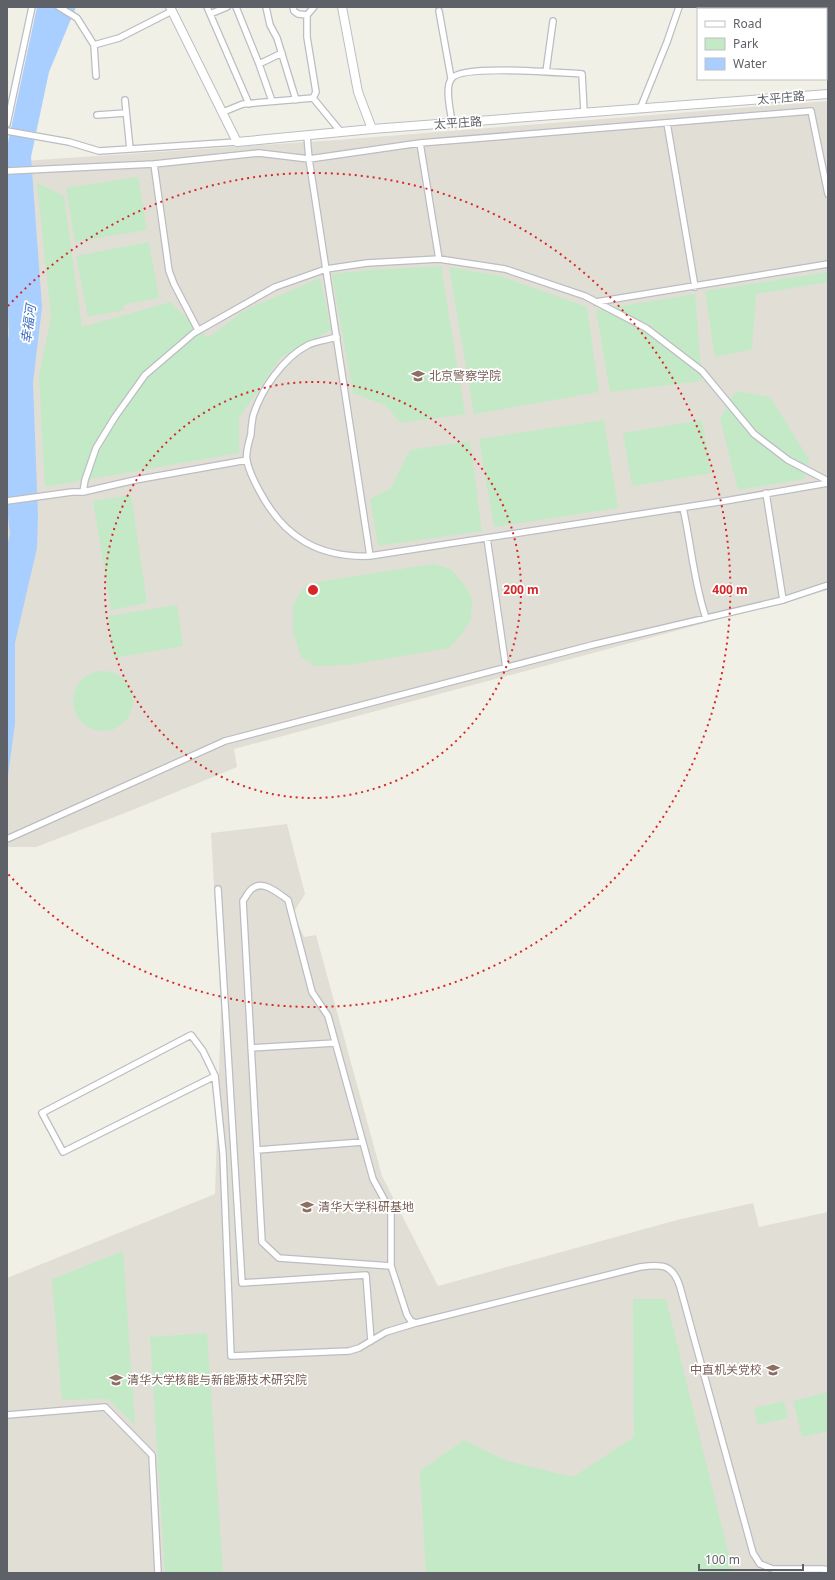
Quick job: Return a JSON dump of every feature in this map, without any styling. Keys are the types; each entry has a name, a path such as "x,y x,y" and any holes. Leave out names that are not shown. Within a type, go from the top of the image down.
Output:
{"street":[{"path":"7,124 32,7"},
{"path":"59,7 77,18 94,45 96,76"},
{"path":"207,7 249,104"},
{"path":"210,14 227,7"},
{"path":"236,7 272,101"},
{"path":"266,7 270,25 277,38 296,100"},
{"path":"293,7 294,11 298,14 307,15"},
{"path":"313,98 316,92 307,37 307,15 314,7"},
{"path":"342,7 358,92 372,129"},
{"path":"640,109 679,7"},
{"path":"7,131 68,142 99,151 237,142 171,9 119,38 94,45"},
{"path":"439,11 451,78 447,88 452,123"},
{"path":"546,72 553,21"},
{"path":"259,64 282,53"},
{"path":"451,78 460,73 479,71 582,74 584,112"},
{"name":"太平庄路","path":"237,142 372,129 828,94"},
{"path":"223,112 242,104 313,98"},
{"path":"313,98 341,132"},
{"path":"125,100 130,149"},
{"path":"7,171 39,168 154,164 259,153 309,159 420,143 810,111 828,194"},
{"path":"97,115 126,113"},
{"path":"667,123 695,287"},
{"path":"307,136 309,159 370,556"},
{"path":"420,143 439,259"},
{"path":"154,164 169,271 174,284 198,330"},
{"path":"83,492 85,480 96,448 145,375 198,330 275,287 326,269 367,263 439,259 505,268 585,296 646,328 702,371 754,434 788,460 828,482"},
{"path":"596,302 828,264"},
{"path":"337,338 308,345 295,353 283,364 264,391 253,416 247,460 256,486 276,517 288,529 306,543 321,550 353,557 370,556 683,508 828,482"},
{"path":"7,501 46,495 83,492 135,480 247,460"},
{"path":"766,493 783,600"},
{"path":"683,508 690,537 700,603 706,618"},
{"path":"487,538 506,668"},
{"path":"7,839 225,741 592,645 783,600 828,585"},
{"path":"391,1266 279,1258 262,1242 243,901 252,888 259,886 269,888 288,900 312,992 328,1016 373,1179 391,1212 391,1266 406,1315 411,1321 416,1323"},
{"path":"218,889 242,1283 366,1275 371,1341"},
{"path":"215,1076 63,1152 42,1113 191,1035 203,1051 215,1076 223,1154 230,1356 349,1351 359,1348 386,1332 416,1323 640,1267 657,1265 668,1268 673,1271 677,1277 680,1287 753,1553 760,1564 773,1570 828,1570"},
{"path":"251,1048 335,1042"},
{"path":"257,1150 362,1142"},
{"path":"7,1415 105,1407 152,1455 158,1573"}],"shaded area":[{"name":"北京警察学院","path":"828,101 828,590 234,749 237,767 130,811 36,847 7,847 7,162 337,140"},
{"name":"清华大学科研基地","path":"287,824 305,894 293,913 304,937 316,935 382,1176 438,1286 677,1220 753,1203 759,1227 828,1212 828,1573 7,1573 7,1278 215,1194 221,1009 211,833"}],"green space":[{"path":"138,177 147,230 75,242 66,188"},
{"path":"37,183 64,196 82,327 170,302 208,338 245,310 320,278 331,330 281,357 239,418 239,453 45,487 39,377 51,317"},
{"path":"149,242 159,298 123,305 124,310 88,317 76,256"},
{"path":"441,266 465,414 401,423 385,405 353,393 332,274 370,270"},
{"path":"449,267 500,276 587,307 599,392 474,414"},
{"path":"828,272 828,282 756,294 752,349 715,357 705,291"},
{"path":"695,294 702,381 610,392 596,310"},
{"path":"736,391 770,397 809,459 804,479 738,490 720,419"},
{"path":"604,420 618,508 494,527 479,439"},
{"path":"702,420 711,473 632,486 623,433"},
{"path":"470,441 482,531 378,546 370,499 391,488 410,450"},
{"path":"131,495 147,603 111,610 93,501"},
{"path":"434,564 451,569 464,584 472,599 471,619 461,635 449,648 347,665 315,666 301,657 293,632 293,605 303,588 316,582"},
{"path":"177,605 183,646 114,658 108,616"},
{"path":"97,671 109,671 120,676 128,684 133,695 131,713 120,726 109,731 97,731 86,726 78,718 73,707 73,695 78,684 86,676"},
{"path":"123,1251 135,1425 108,1399 62,1400 52,1279"},
{"path":"633,1299 666,1299 733,1572 742,1573 426,1573 420,1471 464,1440 507,1461 573,1477 634,1437"},
{"path":"207,1333 223,1573 165,1573 150,1337"},
{"path":"828,1392 828,1431 802,1437 793,1401"},
{"path":"784,1401 788,1418 758,1425 754,1408"}],"water":[{"name":"幸福河","path":"37,7 76,7 49,72 31,157 42,307 33,383 38,515 37,548 15,643 15,724 7,783 7,546 10,534 7,507 7,343 9,335 7,291 7,147"}],"place":[{"name":"北京警察学院","path":"418,376"},
{"name":"清华大学科研基地","path":"307,1207"},
{"name":"中直机关党校","path":"773,1370"},
{"name":"清华大学核能与新能源技术研究院","path":"116,1380"}]}
